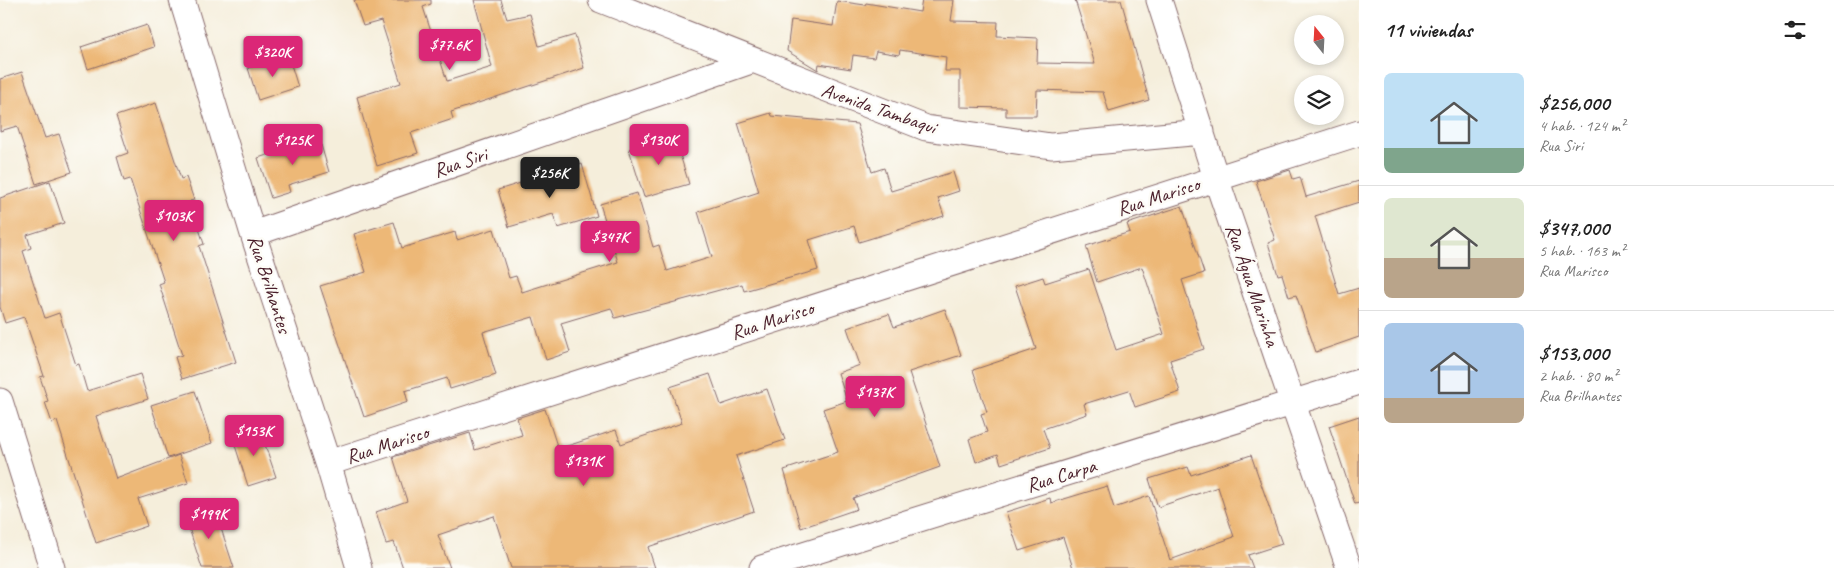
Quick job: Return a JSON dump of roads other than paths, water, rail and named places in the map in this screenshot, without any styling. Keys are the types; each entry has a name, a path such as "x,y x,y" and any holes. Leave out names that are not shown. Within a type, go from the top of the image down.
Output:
{"street":[{"name":"Rua Brilhantes","path":"182,0 253,234 328,463 359,568"},
{"name":"Avenida Tambaqui","path":"601,0 751,61 926,128 1051,146 1202,132"},
{"name":"Rua Água Marinha","path":"1159,0 1216,178 1349,568"},
{"name":"Rua Siri","path":"253,234 751,61"},
{"path":"1216,178 1359,133"},
{"name":"Rua Marisco","path":"328,463 1216,178"},
{"name":"Rua Carpa","path":"762,568 1359,382"},
{"path":"0,401 52,568"}]}
